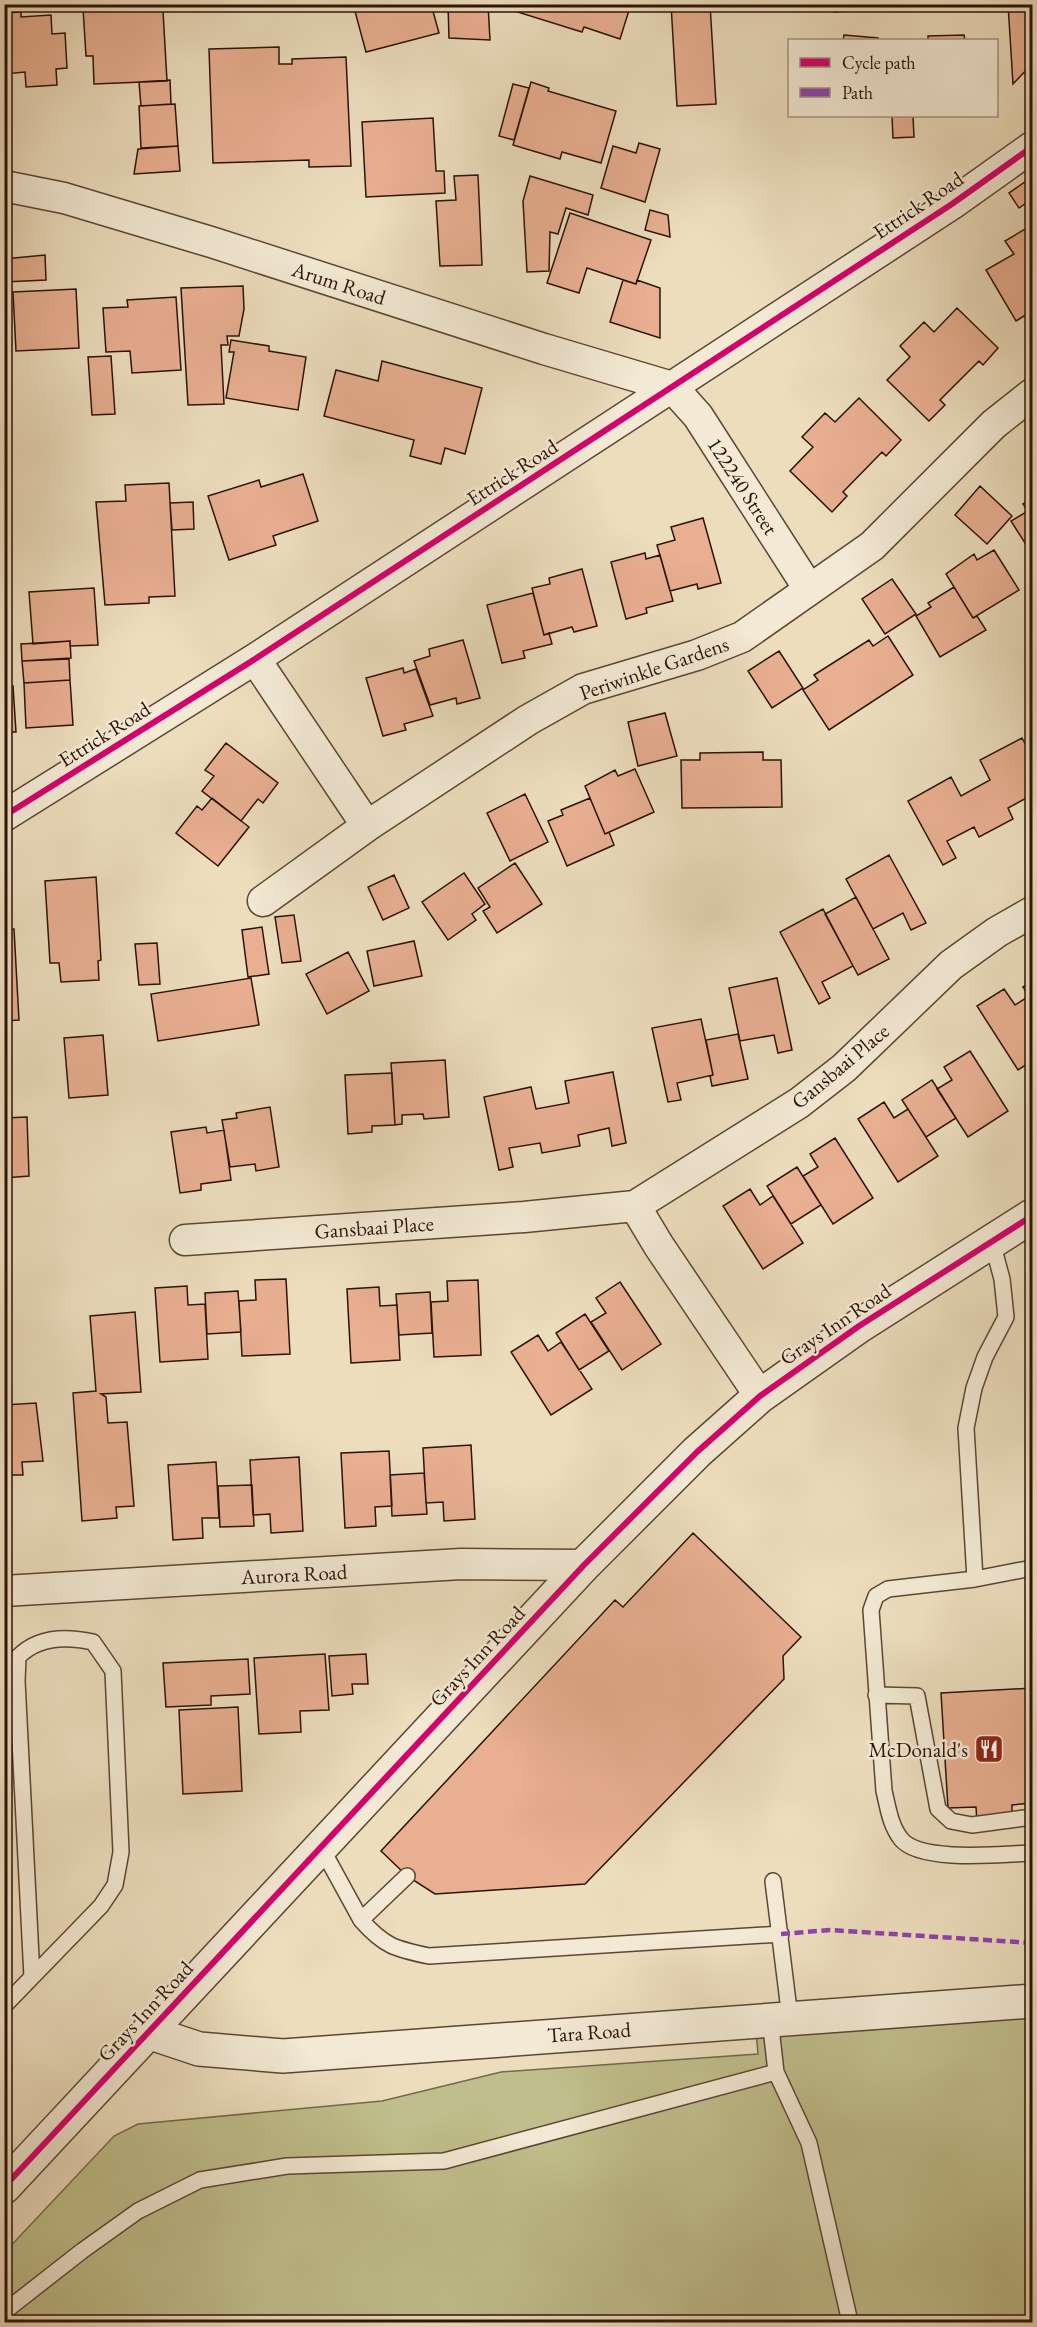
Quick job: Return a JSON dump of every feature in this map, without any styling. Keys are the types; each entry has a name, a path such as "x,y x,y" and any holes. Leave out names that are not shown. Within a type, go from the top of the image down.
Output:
{"street":[{"name":"Ettrick Road","path":"4,816 255,659 942,211 1032,147"},
{"name":"Arum Road","path":"4,186 64,198 200,238 544,349 672,387"},
{"name":"122240 Street","path":"672,387 698,416 809,589"},
{"name":"Periwinkle Gardens","path":"263,901 367,826 528,720 583,689 697,655 742,637 872,546 994,424 1032,394"},
{"path":"255,659 367,826"},
{"name":"Gansbaai Place","path":"185,1240 524,1217 635,1206 799,1103 844,1068 951,965 997,932 1032,912"},
{"path":"635,1206 665,1255 760,1396"},
{"name":"Grays Inn Road","path":"4,2187 584,1566 697,1452 760,1396 859,1326 1032,1216"},
{"name":"Aurora Road","path":"4,1591 461,1563 584,1566"},
{"name":"Tara Road","path":"148,2031 199,2049 283,2056 1032,2001"}],"lane":[{"path":"975,1579 966,1428 974,1388 985,1357 1006,1317 1002,1279 992,1242"},
{"path":"1032,1568 975,1579 888,1589 876,1596 871,1610 884,1791 890,1818 902,1840 918,1850 947,1854 1032,1853"},
{"path":"4,2006 101,1906 115,1885 120,1870 113,1671 93,1642 74,1638 50,1640 29,1646 18,1657 17,1681 32,1977"},
{"path":"876,1695 917,1696 938,1809 951,1821 972,1825 1032,1817"},
{"path":"321,1847 362,1920 380,1941 405,1951 429,1956 781,1934"},
{"path":"362,1920 406,1876"},
{"path":"773,1881 781,1934 780,2018 776,2072 809,2143 850,2322"},
{"path":"4,2312 138,2211 200,2180 287,2166 444,2161 776,2072"}],"shaded area":[{"path":"1032,2000 1032,2322 5,2322 4,2253 114,2136 138,2124 382,2101 501,2072 758,2054 755,2020"}],"building":[{"path":"99,4 155,4 158,11 163,11 167,81 94,84 93,56 86,56 83,8 99,7"},
{"path":"353,4 431,4 439,33 366,52"},
{"path":"448,4 488,4 490,40 449,38"},
{"path":"506,4 631,4 620,39 584,27 582,32 505,8"},
{"path":"671,4 710,4 716,104 677,106"},
{"path":"834,4 899,4 899,8 834,12"},
{"path":"1008,4 1032,4 1032,64 1013,84"},
{"path":"21,12 21,17 51,15 52,34 65,33 67,68 56,69 57,85 26,87 25,72 4,74 4,13"},
{"path":"844,35 878,38 878,39 843,39"},
{"path":"964,35 965,39 928,39 928,36"},
{"path":"279,47 279,64 292,64 292,59 346,57 351,166 309,167 309,160 213,163 209,49"},
{"path":"170,80 171,104 141,106 139,82"},
{"path":"531,82 549,88 548,91 616,111 601,163 562,152 560,159 513,145"},
{"path":"513,84 529,88 514,140 499,136"},
{"path":"175,104 178,146 141,148 139,106"},
{"path":"892,117 913,117 914,137 893,138"},
{"path":"433,118 436,171 444,171 445,193 366,197 362,122"},
{"path":"639,143 660,149 645,202 601,188 613,146 636,153"},
{"path":"178,146 180,171 134,174 138,149"},
{"path":"478,175 482,265 440,266 436,201 456,200 454,176"},
{"path":"530,176 593,195 588,215 566,208 558,234 550,232 549,271 527,272 523,201"},
{"path":"1032,177 1032,199 1019,208 1009,193"},
{"path":"650,210 668,215 670,237 645,230"},
{"path":"570,213 651,240 636,284 587,268 579,293 547,283"},
{"path":"1032,225 1032,311 1016,321 986,270 1014,254 1005,241"},
{"path":"45,255 46,280 4,282 4,259"},
{"path":"623,280 636,284 637,280 660,288 660,338 610,322"},
{"path":"243,286 244,309 239,336 227,336 228,345 221,345 224,404 188,405 181,288"},
{"path":"76,289 79,348 16,351 13,292"},
{"path":"176,297 181,370 132,373 130,351 106,352 103,308 128,307 127,300"},
{"path":"957,308 998,348 983,365 979,361 940,400 945,405 929,421 887,380 910,357 900,346 924,322 934,332"},
{"path":"231,340 269,346 269,351 306,357 298,410 226,398 234,352 229,352"},
{"path":"111,356 115,414 92,415 88,357"},
{"path":"382,361 482,388 465,454 445,448 441,464 410,456 414,440 324,416 336,370 378,381"},
{"path":"859,398 901,440 886,456 882,452 843,492 847,496 832,512 790,471 813,447 802,437 825,413 835,422"},
{"path":"303,474 318,521 273,536 276,545 229,560 208,496 259,480 261,487"},
{"path":"169,483 175,596 149,597 149,603 105,605 96,502 126,501 125,485"},
{"path":"980,486 1012,516 987,544 955,515"},
{"path":"1032,498 1032,554 1011,521 1028,511 1023,504"},
{"path":"193,502 194,529 172,530 170,503"},
{"path":"703,518 721,583 698,589 697,584 670,591 657,545 675,540 671,527"},
{"path":"994,550 1019,590 973,618 946,574 974,554 977,560"},
{"path":"645,553 646,559 660,555 673,601 646,608 647,613 626,619 611,562"},
{"path":"582,569 597,626 574,632 572,627 544,635 532,588 550,584 549,578"},
{"path":"892,579 916,614 885,634 862,599"},
{"path":"954,587 973,618 977,616 986,630 940,657 916,616 931,607 928,603"},
{"path":"94,588 98,645 70,646 70,641 33,644 29,592"},
{"path":"533,593 544,635 549,633 552,644 523,651 525,658 502,663 487,605"},
{"path":"888,636 913,675 829,730 803,690 818,680 814,675 869,640 873,646"},
{"path":"463,640 480,698 457,704 456,698 430,705 414,661 430,656 429,649"},
{"path":"70,641 71,658 22,661 21,644"},
{"path":"779,651 803,688 772,708 748,671"},
{"path":"69,659 70,680 24,683 22,661"},
{"path":"403,668 404,673 416,669 433,716 404,724 406,730 383,736 366,678"},
{"path":"70,680 73,725 26,728 24,683"},
{"path":"4,686 13,686 16,732 4,732"},
{"path":"665,713 677,756 638,766 628,722"},
{"path":"1022,738 1032,756 1032,795 1008,808 1013,819 979,837 974,827 947,841 956,858 943,865 908,801 951,777 961,796 990,780 980,760"},
{"path":"226,743 278,783 263,803 258,799 241,821 202,791 214,776 205,770"},
{"path":"763,752 763,760 781,760 782,807 682,808 681,760 700,760 700,753"},
{"path":"635,769 654,812 605,834 585,786 615,770 618,776"},
{"path":"525,794 548,842 510,861 487,813"},
{"path":"212,798 249,827 218,866 176,833 197,806 202,810"},
{"path":"590,798 605,834 609,832 614,845 567,866 548,821 563,815 561,810"},
{"path":"889,855 926,923 911,930 903,913 873,929 846,879"},
{"path":"515,863 542,904 497,933 483,911 490,907 478,888"},
{"path":"464,873 485,904 472,914 476,920 448,940 422,902"},
{"path":"394,875 409,908 383,920 368,887"},
{"path":"96,877 101,960 98,961 99,980 61,982 59,963 50,963 45,881"},
{"path":"856,897 889,959 858,975 825,914"},
{"path":"823,909 853,966 822,982 830,998 819,1004 780,932"},
{"path":"294,915 301,961 282,963 275,917"},
{"path":"262,927 269,974 248,977 242,930"},
{"path":"4,929 14,929 19,1020 4,1021"},
{"path":"414,941 422,976 374,986 367,951"},
{"path":"157,943 160,984 139,985 135,944"},
{"path":"348,952 369,991 327,1014 306,974"},
{"path":"251,978 259,1025 158,1041 151,994"},
{"path":"777,978 792,1050 778,1053 774,1035 740,1041 729,988"},
{"path":"1032,981 1032,1001 1023,987"},
{"path":"1004,989 1015,1005 1029,996 1032,1001 1032,1061 1018,1070 977,1006"},
{"path":"701,1019 713,1075 677,1083 681,1100 668,1102 652,1028"},
{"path":"738,1034 748,1079 712,1086 710,1076 713,1075 706,1040"},
{"path":"103,1035 108,1095 69,1098 64,1038"},
{"path":"970,1051 1008,1111 968,1137 937,1089 952,1080 944,1067"},
{"path":"445,1060 449,1117 424,1119 423,1114 402,1115 402,1124 395,1125 391,1063"},
{"path":"613,1072 626,1143 612,1146 609,1128 578,1135 580,1146 542,1153 540,1143 509,1148 513,1167 499,1170 484,1097 531,1087 536,1109 569,1103 565,1081"},
{"path":"392,1073 395,1125 372,1126 372,1132 348,1134 345,1075"},
{"path":"932,1080 956,1118 926,1137 902,1100"},
{"path":"884,1102 894,1118 908,1109 938,1156 898,1182 858,1119"},
{"path":"270,1107 279,1167 256,1171 255,1164 230,1167 222,1120 237,1118 236,1113"},
{"path":"27,1117 29,1176 4,1178 4,1118"},
{"path":"206,1127 207,1133 224,1130 231,1180 201,1184 201,1190 180,1193 171,1132"},
{"path":"835,1138 873,1198 833,1224 803,1176 818,1167 810,1154"},
{"path":"797,1167 821,1205 791,1224 767,1186"},
{"path":"750,1189 760,1205 773,1196 803,1243 763,1269 723,1206"},
{"path":"286,1279 290,1354 242,1356 239,1301 256,1300 255,1280"},
{"path":"478,1280 481,1355 434,1357 431,1302 448,1301 447,1281"},
{"path":"620,1282 661,1344 622,1370 591,1322 606,1313 596,1298"},
{"path":"187,1286 188,1305 205,1304 208,1359 160,1362 155,1288"},
{"path":"379,1287 380,1306 397,1305 400,1360 351,1363 347,1289"},
{"path":"238,1291 241,1332 207,1334 205,1293"},
{"path":"430,1292 432,1333 399,1335 396,1294"},
{"path":"135,1312 141,1392 101,1394 106,1397 108,1423 127,1422 134,1506 116,1507 117,1518 82,1521 73,1393 96,1391 90,1316"},
{"path":"585,1314 609,1351 579,1370 556,1333"},
{"path":"538,1335 548,1351 561,1342 592,1389 551,1415 511,1352"},
{"path":"36,1403 43,1461 22,1462 23,1475 4,1475 4,1405"},
{"path":"471,1445 475,1519 444,1521 443,1502 426,1503 423,1448"},
{"path":"389,1451 392,1506 375,1507 376,1526 345,1528 341,1453"},
{"path":"299,1457 303,1531 271,1533 270,1514 253,1515 250,1460"},
{"path":"216,1462 219,1518 202,1518 203,1538 173,1540 168,1465"},
{"path":"424,1473 427,1514 392,1516 390,1475"},
{"path":"252,1485 254,1526 220,1527 218,1486"},
{"path":"693,1533 801,1637 783,1656 784,1679 585,1884 435,1894 407,1876 381,1851 615,1600 623,1607"},
{"path":"325,1654 329,1710 300,1711 301,1732 259,1734 254,1658"},
{"path":"366,1654 368,1684 352,1684 353,1694 332,1696 329,1656"},
{"path":"248,1659 250,1694 211,1696 211,1705 166,1707 163,1663"},
{"name":"McDonald's","path":"1032,1688 1032,1803 1012,1805 1012,1820 977,1822 976,1807 948,1808 941,1693"},
{"path":"238,1707 242,1791 183,1794 179,1710"}],"marked path":[{"path":"781,1934 830,1930 1032,1943"}],"cycle path":[{"path":"4,816 255,659 952,204 1032,147"},
{"path":"4,2187 584,1565 697,1452 760,1396 859,1326 1032,1216"}],"place":[{"name":"McDonald's","path":"989,1749"}]}
